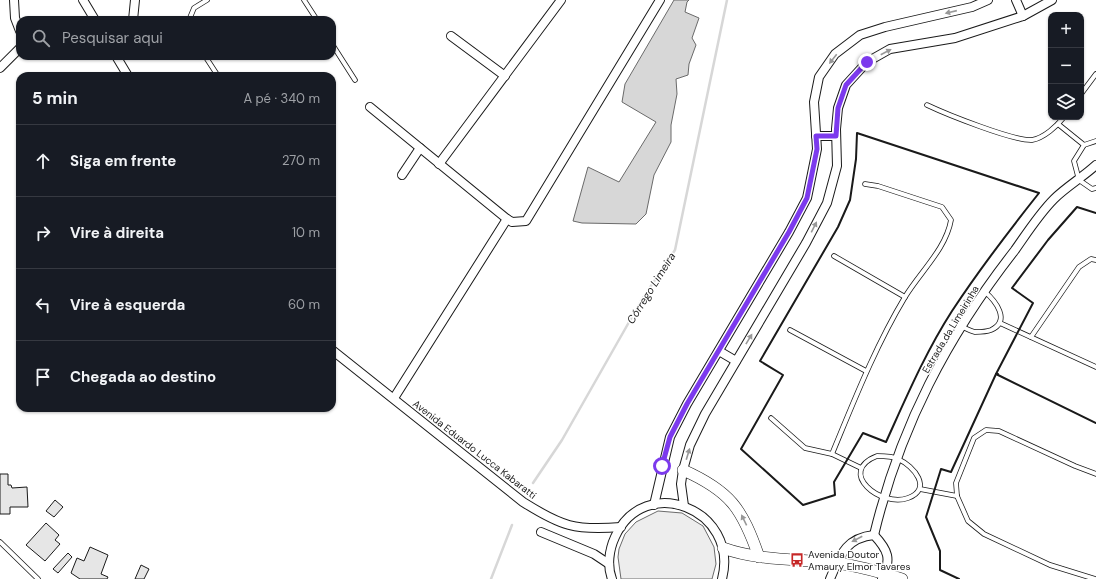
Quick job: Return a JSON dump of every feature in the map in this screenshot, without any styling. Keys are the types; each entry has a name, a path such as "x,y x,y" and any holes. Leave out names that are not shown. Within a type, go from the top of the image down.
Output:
{"street":[{"path":"14,0 16,21"},
{"path":"83,0 93,16"},
{"path":"133,16 135,0"},
{"path":"370,107 507,219 512,222 526,221 660,0"},
{"path":"654,505 670,437 789,232 807,198 817,149 814,102 819,77 836,54 860,35 885,27 972,8 988,0"},
{"path":"1016,0 1023,16"},
{"path":"684,506 681,484 690,445 705,414 806,243 827,203 837,166 836,136 838,108 846,85 867,62 890,49 955,38 1023,16 1052,0"},
{"path":"439,164 560,1"},
{"path":"451,36 505,76"},
{"path":"1,62 16,51"},
{"path":"118,60 126,72"},
{"path":"816,136 836,136"},
{"path":"402,175 420,148"},
{"name":"Estrada da Limeirinha","path":"874,535 883,497 897,458 928,386 960,326 983,290 1054,199 1096,165"},
{"path":"394,398 507,219"},
{"path":"719,351 736,361"},
{"name":"Avenida Eduardo Lucca Kabaratti","path":"336,353 523,502 550,519 576,528 620,527"},
{"path":"683,470 701,478 722,491 740,512 759,556"},
{"path":"612,579 609,564 611,545 620,527 627,519 640,510 654,505 669,503 684,506 697,512 709,522 718,534 723,548 725,563 722,579"},
{"path":"541,532 594,554 609,564"},
{"path":"830,579 837,563 848,545 860,536 874,535 884,546 889,560 884,576"},
{"path":"723,548 739,553 759,556 837,563 862,567 884,576 902,579"}],"lane":[{"path":"191,16 194,8 207,0"},
{"path":"304,0 314,16"},
{"path":"336,50 355,80"},
{"path":"208,60 215,72"},
{"path":"1084,90 1096,74"},
{"path":"927,105 944,113 1018,138 1032,140 1044,135 1061,120"},
{"path":"1058,124 1084,144"},
{"path":"1096,141 1084,144 1074,161 1079,180 1092,188 1096,188"},
{"path":"832,454 866,371 905,297 948,234 951,220 942,207 878,186 865,184"},
{"path":"834,256 905,297"},
{"path":"1031,337 1079,267 1091,259 1096,260"},
{"path":"960,326 975,332 986,332 996,327 1000,323 1001,314 997,303 983,290"},
{"path":"1000,323 1096,367"},
{"path":"790,330 866,371"},
{"path":"771,418 806,448 832,454 861,468"},
{"path":"1095,579 1050,565 984,534 968,521 957,496 956,483 974,438 986,430 999,431 1074,466 1096,474"},
{"path":"877,456 897,458 916,473 921,483 920,489 913,496 903,500 883,497 867,489 861,479 861,468 867,460 877,456"},
{"path":"920,489 957,496"},
{"path":"0,542 38,579"}],"shaded area":[{"path":"674,0 689,0 687,2 685,12 699,18 692,38 696,45 689,64 688,75 676,79 677,94 671,125 671,142 654,175 646,214 636,224 582,223 573,221 588,167 619,182 656,122 622,102 625,84"},
{"path":"658,511 682,513 703,526 714,547 716,564 712,579 621,579 618,557 619,549 625,534 636,522"}],"building":[{"path":"0,474 8,474 8,485 11,485 12,488 27,487 28,507 10,507 10,514 0,514"},
{"path":"55,500 63,507 54,517 46,511"},
{"path":"46,523 59,535 55,540 60,544 45,561 26,545"},
{"path":"90,547 108,555 101,574 108,577 107,579 80,579 71,573 77,558 84,561"},
{"path":"68,553 72,557 58,573 53,569"},
{"path":"141,565 149,569 144,579 135,579"}],"waterway":[{"name":"Córrego Limeira","path":"533,483 562,440 641,301 675,250 727,0"},
{"name":"Córrego Limeira","path":"491,579 512,525"}],"wall":[{"path":"857,133 1039,193 983,266 942,327 916,376 886,442 863,433 834,482 835,495 803,505 741,449 783,375 760,361 838,227 850,200 856,159 857,133"},
{"path":"998,374 996,374 1033,303 1012,288 1048,240 1077,207 1096,213"},
{"path":"959,579 940,570 940,551 926,517 941,469 951,472 996,374 1096,423"}],"place":[{"name":"Avenida Doutor Amaury Elmor Tavares","path":"797,560"}],"route":[{"path":"662,466 670,437 687,404 789,232 807,198 817,149 816,136 836,136 838,108 846,85 867,62"}]}
